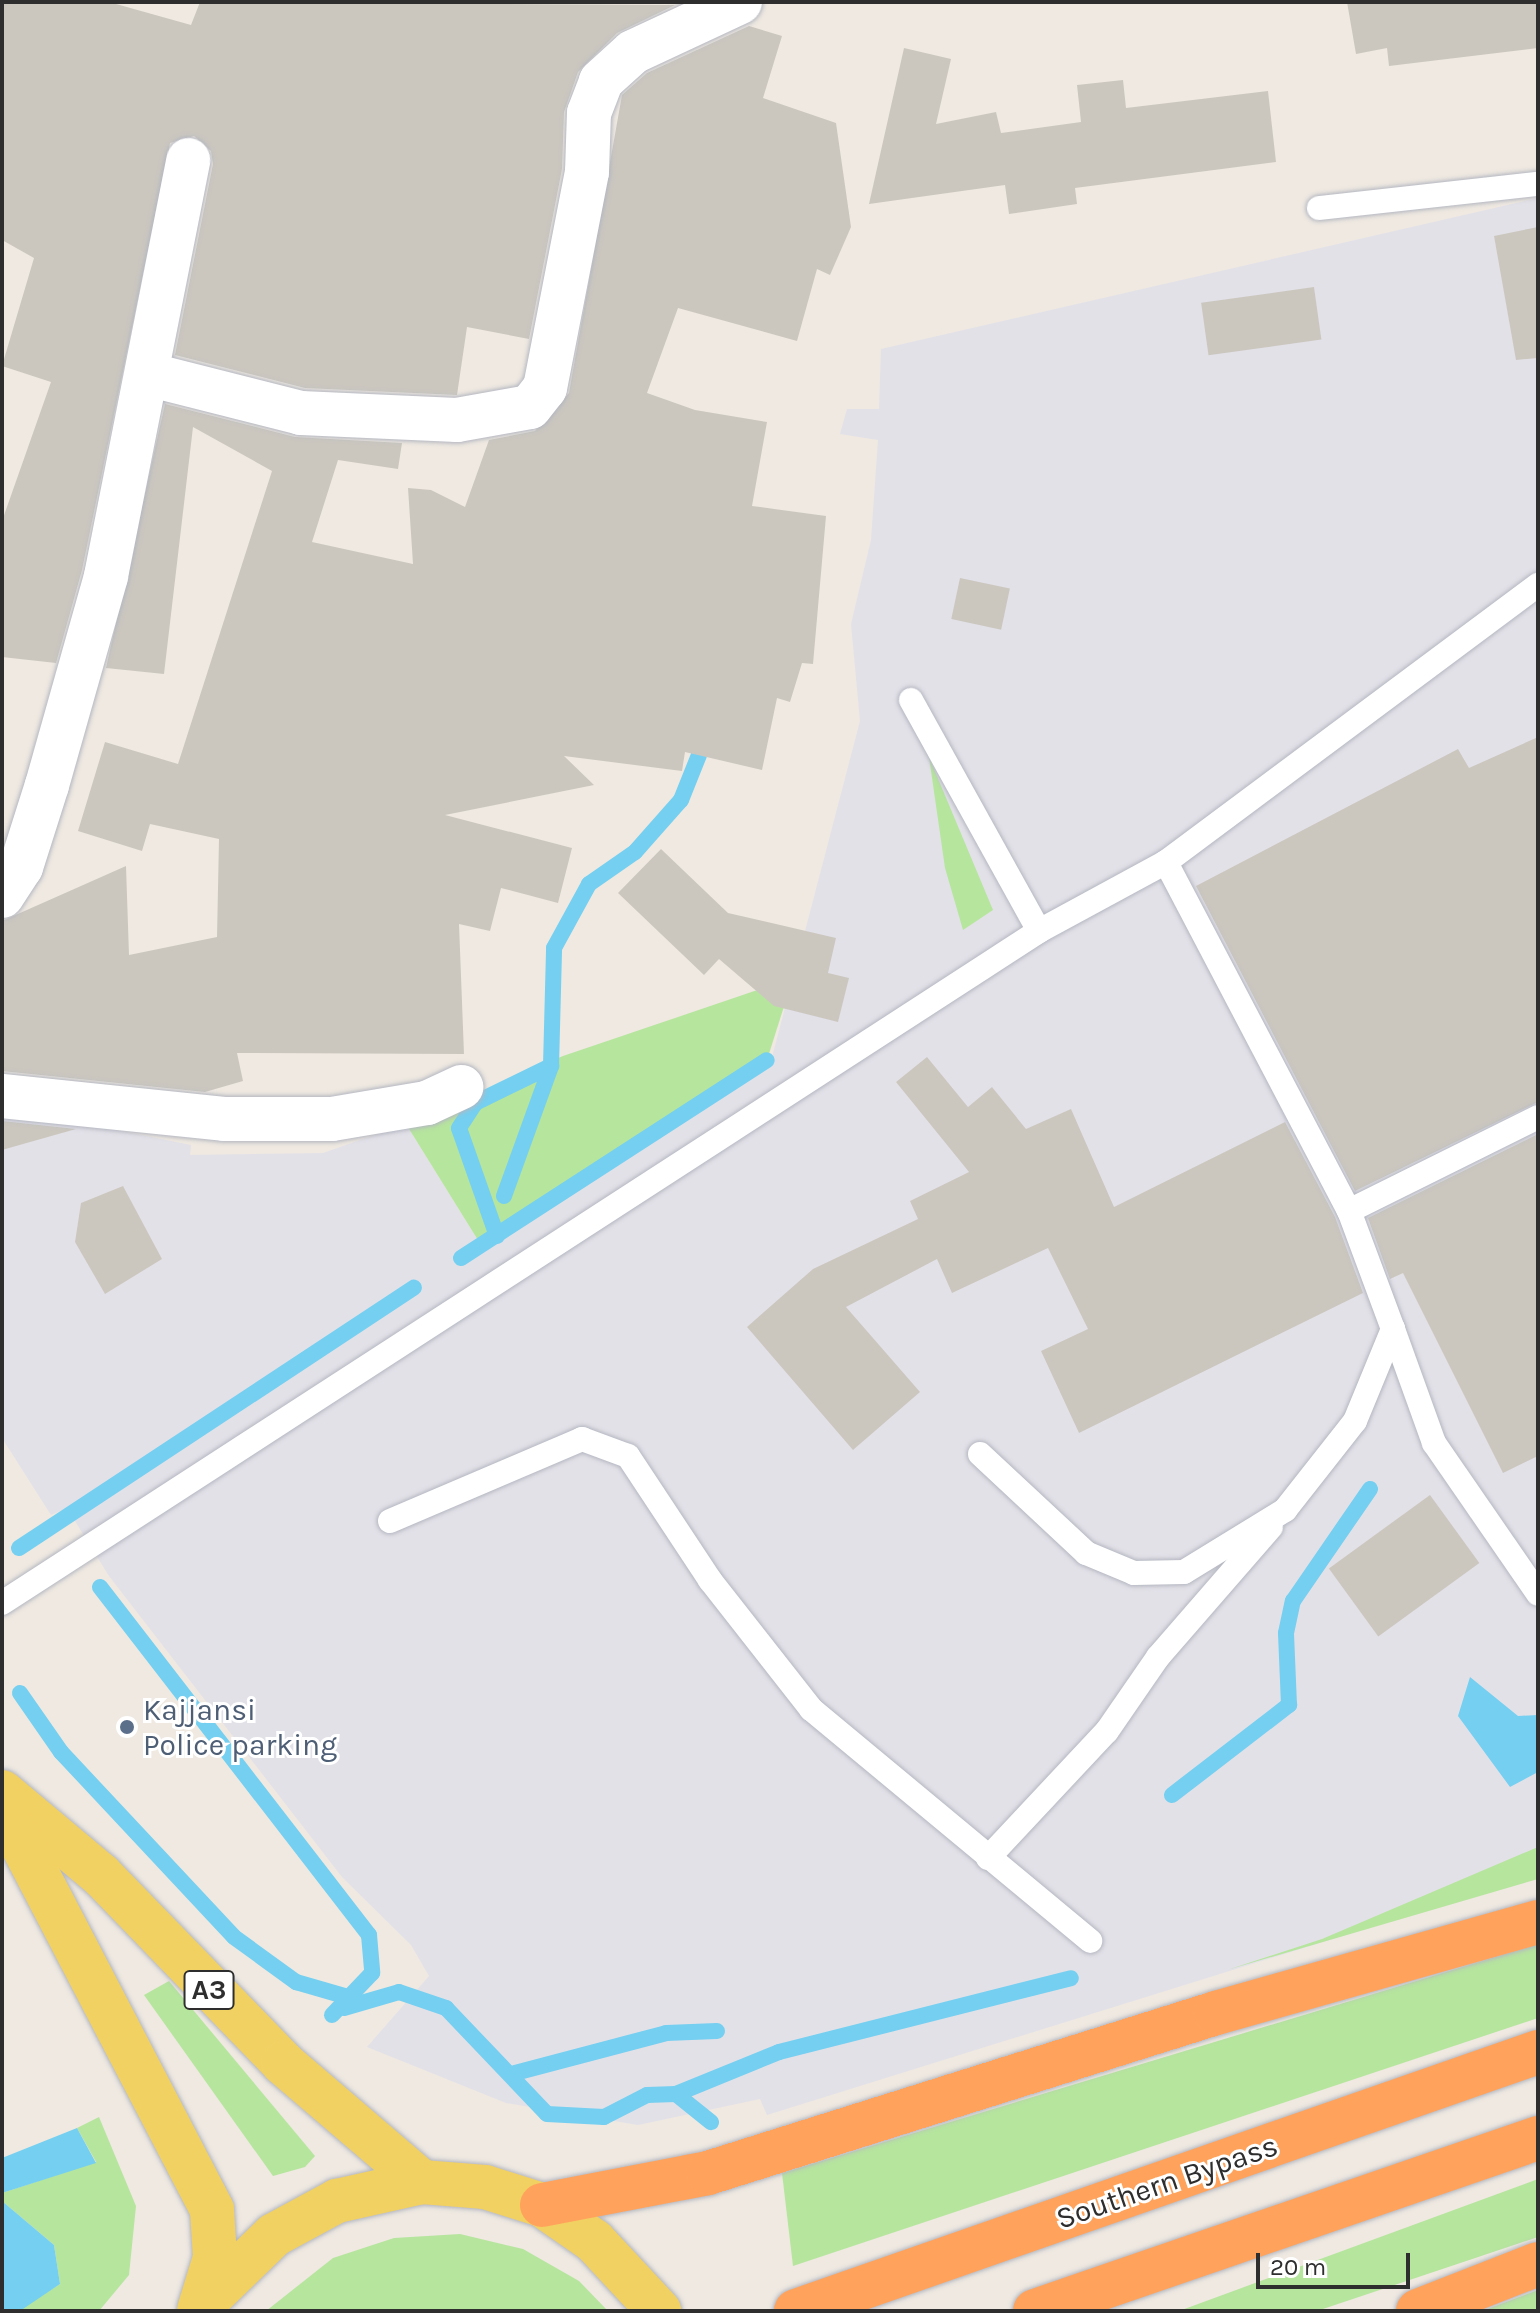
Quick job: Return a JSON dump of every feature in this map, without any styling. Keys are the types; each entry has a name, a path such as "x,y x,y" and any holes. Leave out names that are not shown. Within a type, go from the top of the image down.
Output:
{"highway":[{"path":"542,2205 708,2173 1216,2013 1538,1922"},
{"name":"Southern Bypass","path":"800,2310 1538,2052"},
{"path":"1035,2311 1538,2138"},
{"path":"1418,2311 1538,2264"}],"main road":[{"name":"A3","path":"2,1792 101,1875 283,2063 422,2182"},
{"path":"2,1806 212,2210 215,2258 198,2310"},
{"path":"198,2310 274,2235 337,2201 422,2182 485,2187 542,2205 594,2241 659,2311"}],"street":[{"path":"147,374 301,413 457,420 530,407 545,388 587,172 589,113 601,81 633,52 740,2"},
{"path":"2,896 21,867 85,652 147,374 188,160"},
{"path":"2,1096 224,1119 332,1119 427,1103 461,1087"}],"lane":[{"path":"1319,208 1538,184"},
{"path":"2,1603 1039,931 1166,862 1538,585"},
{"path":"911,700 1039,931"},
{"path":"1166,862 1349,1211 1434,1443 1538,1594"},
{"path":"1349,1211 1538,1117"},
{"path":"988,1858 1107,1731 1158,1657 1285,1510 1355,1421 1393,1329"},
{"path":"390,1521 582,1439 628,1456 710,1580 811,1709 1090,1941"},
{"path":"980,1454 1086,1553 1134,1573 1184,1572 1285,1510"}],"shaded area":[{"path":"1538,198 1538,1875 767,2115 760,2099 638,2125 506,2103 367,2047 429,1976 411,1945 342,1877 109,1576 67,1508 51,1515 2,1438 2,1107 191,1145 190,1155 323,1153 406,1124 481,1245 770,1065 860,721 851,624 871,540 878,440 840,434 847,409 879,409 881,349"}],"green space":[{"path":"929,757 993,910 963,930 945,868"},
{"path":"793,978 767,1060 481,1245 406,1124 563,1056"},
{"path":"1538,1847 1538,1879 1227,1970 1322,1939"},
{"path":"1538,1944 1538,2018 793,2266 782,2173"},
{"path":"169,1981 315,2156 305,2167 273,2176 144,1995"},
{"path":"99,2117 136,2206 129,2275 99,2311 17,2311 60,2284 54,2245 2,2201 2,2193 96,2162 77,2128"},
{"path":"1538,2179 1538,2237 1317,2311 1179,2311"},
{"path":"460,2234 523,2249 579,2281 608,2311 266,2311 333,2258 394,2238"},
{"path":"1538,2290 1538,2311 1482,2311"}],"water":[{"path":"1470,1677 1518,1716 1538,1715 1538,1772 1510,1787 1458,1716"},
{"path":"77,2128 96,2163 2,2193 2,2158"},
{"path":"2,2201 54,2245 60,2284 20,2311 2,2311"}],"building":[{"path":"2,2 109,2 191,25 200,2 675,5 617,33 578,72 564,112 562,169 529,339 467,327 457,395 305,388 175,355 213,164 211,151 194,136 170,143 82,570 56,663 2,657 2,521 51,382 2,366 34,258 2,240"},
{"path":"1347,2 1538,2 1538,48 1389,66 1387,48 1356,54"},
{"path":"749,26 782,36 763,98 836,123 851,227 830,275 817,269 797,341 678,308 647,393 695,410 767,422 752,506 826,516 813,664 802,663 790,702 777,698 762,770 685,752 682,771 564,756 594,785 445,815 572,848 558,903 501,888 490,931 459,924 464,1054 237,1053 243,1081 205,1092 2,1071 2,921 126,866 129,955 217,937 219,839 150,824 142,851 78,831 105,742 178,764 272,471 193,427 164,674 106,668 165,404 295,437 402,443 398,469 338,460 312,542 413,564 408,488 431,490 465,507 489,440 535,431 569,393 622,95 647,73"},
{"path":"904,48 951,59 936,124 996,112 1001,133 1081,122 1077,85 1123,80 1126,108 1268,91 1276,162 1075,188 1077,204 1009,214 1005,185 869,204"},
{"path":"1538,227 1538,358 1516,360 1494,236"},
{"path":"1314,287 1321,339 1208,355 1201,303"},
{"path":"960,578 1010,589 1001,630 951,619"},
{"path":"1538,737 1538,1102 1355,1191 1196,886 1458,749 1469,768"},
{"path":"661,849 728,913 836,938 828,973 849,978 838,1022 774,1006 719,959 704,975 618,893"},
{"path":"927,1057 968,1107 992,1087 1026,1129 1071,1109 1114,1207 1285,1122 1335,1217 1363,1293 1079,1433 1041,1351 1088,1329 1048,1248 952,1293 937,1259 846,1307 920,1392 853,1450 747,1327 813,1269 918,1219 910,1201 969,1172 896,1082"},
{"path":"2,1121 76,1129 2,1150"},
{"path":"1538,1134 1538,1456 1503,1473 1403,1273 1390,1279 1368,1218"},
{"path":"123,1186 162,1259 105,1294 75,1242 81,1203"},
{"path":"1430,1495 1479,1563 1378,1636 1329,1568"}],"waterway":[{"path":"504,1196 551,1066 554,948 589,884 635,852 681,800 699,755"},
{"path":"461,1258 767,1060"},
{"path":"497,1236 459,1128 475,1103 551,1066"},
{"path":"19,1548 414,1288"},
{"path":"1172,1795 1289,1705 1286,1633 1293,1601 1370,1489"},
{"path":"100,1587 369,1935 372,1973 332,2015"},
{"path":"20,1693 61,1752 234,1937 296,1982 348,1997"},
{"path":"676,2094 779,2052 1071,1978"},
{"path":"344,2008 399,1992 446,2008 547,2114 604,2117 647,2095 676,2094 711,2122"},
{"path":"515,2073 666,2033 717,2031"}],"place":[{"name":"Kajjansi Police parking","path":"127,1727"}]}
